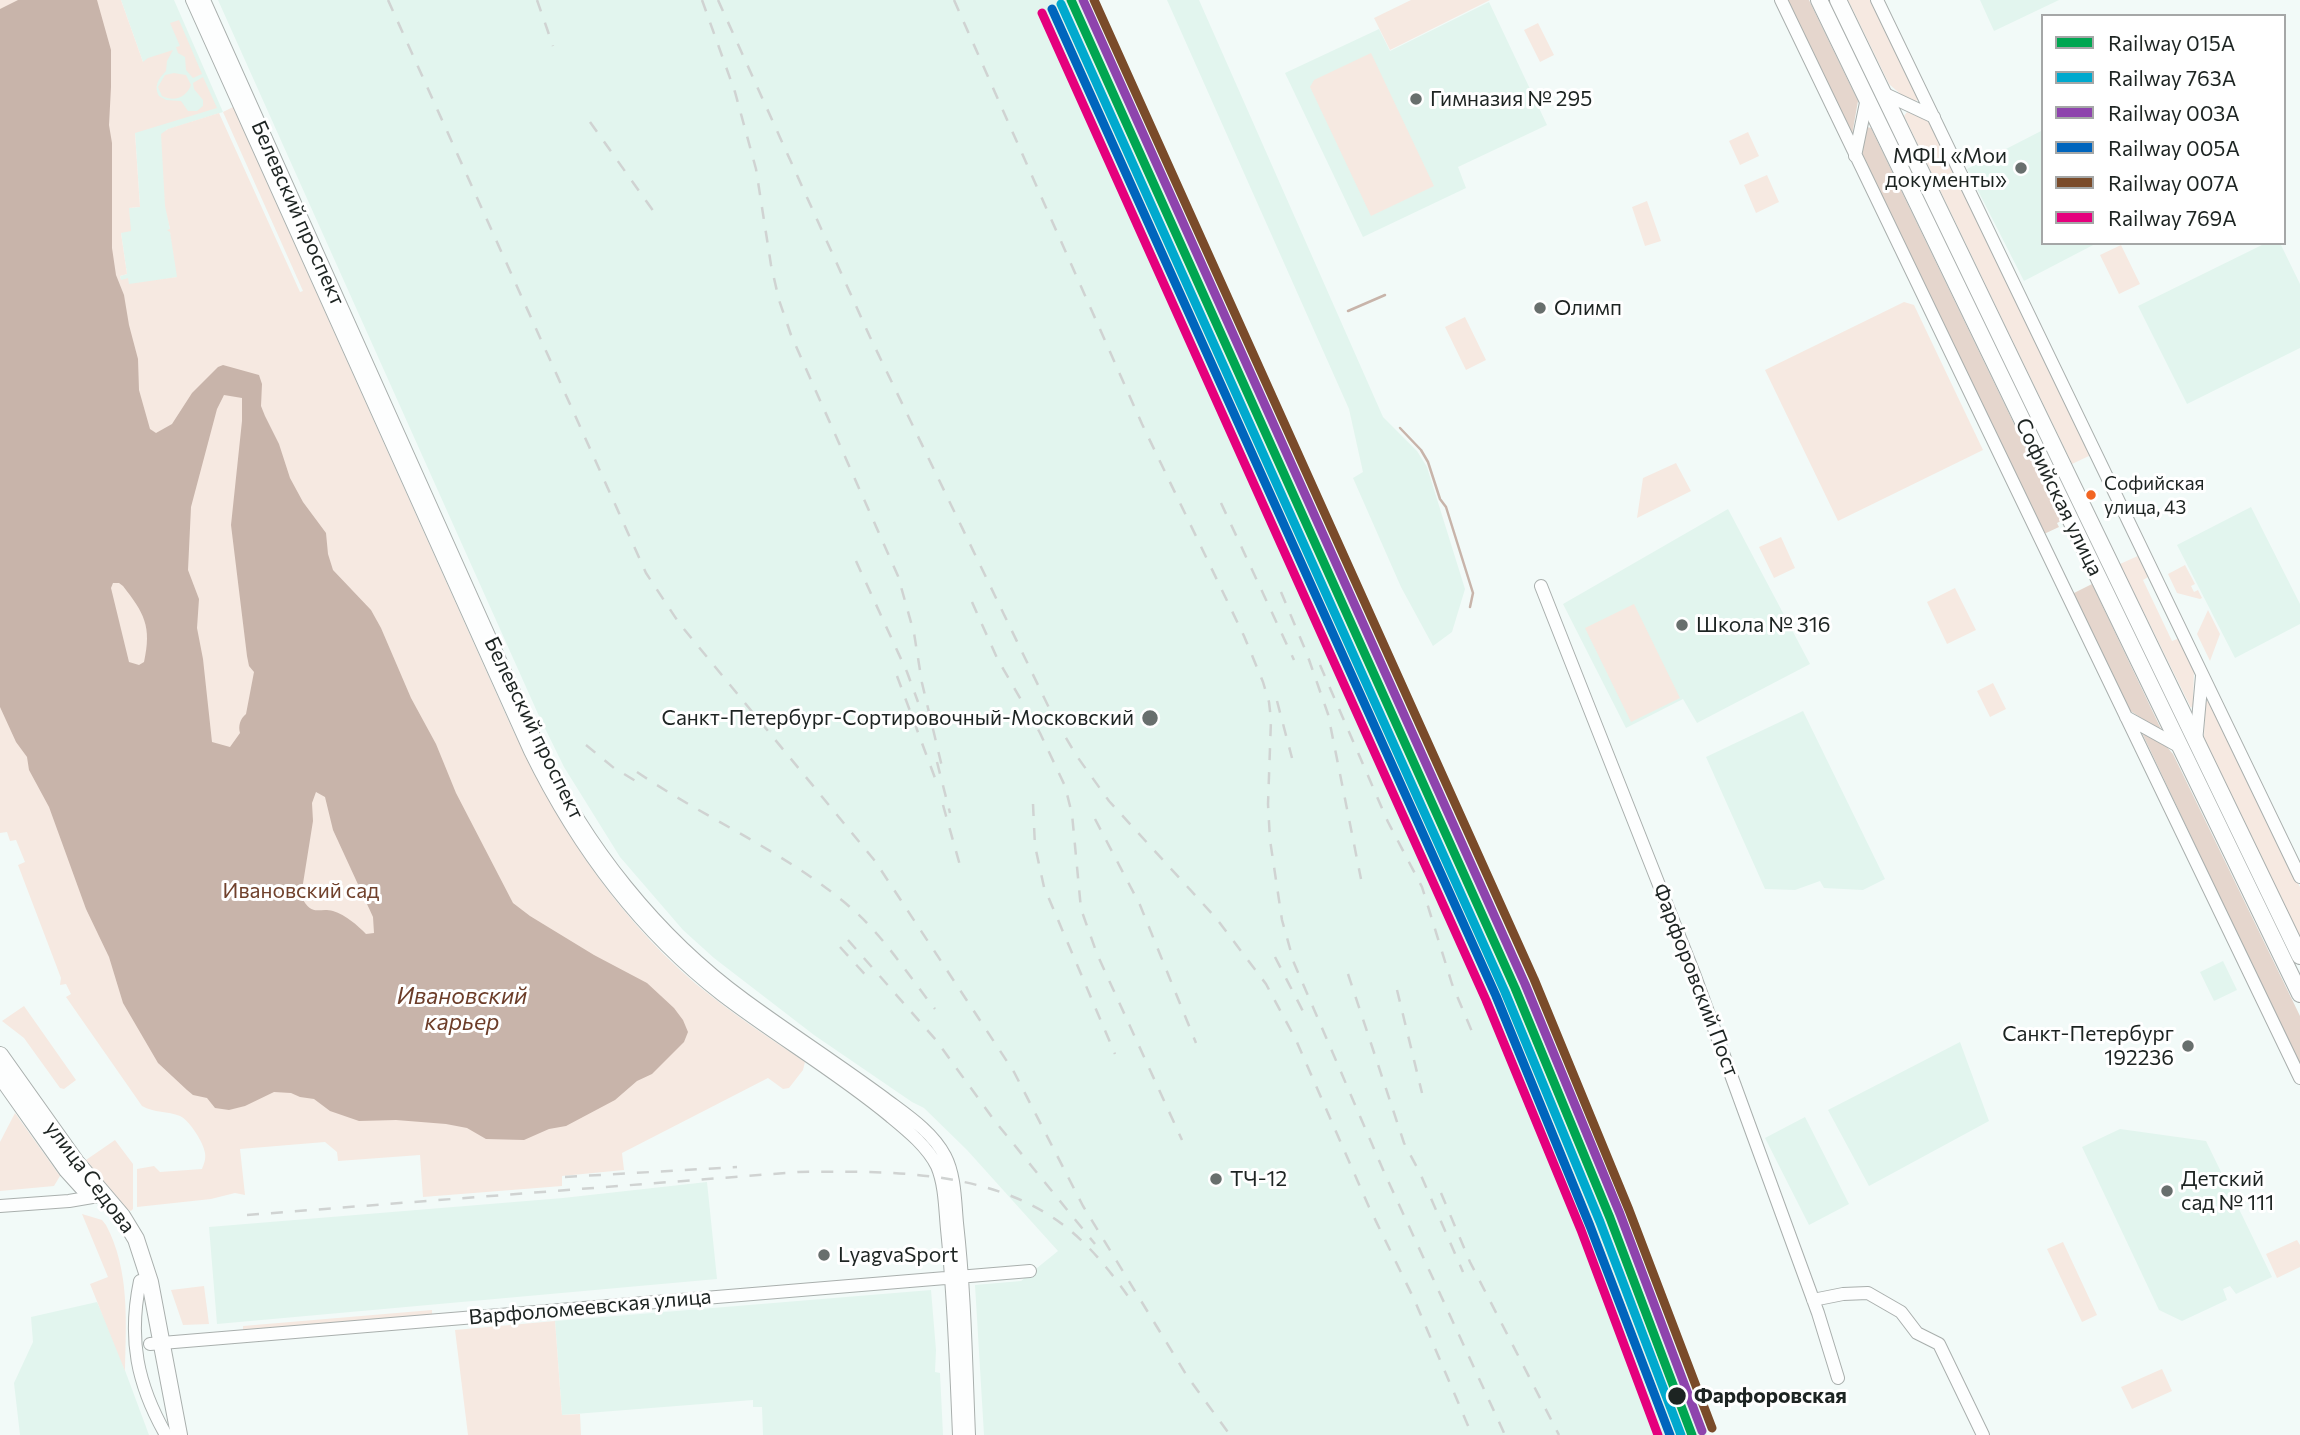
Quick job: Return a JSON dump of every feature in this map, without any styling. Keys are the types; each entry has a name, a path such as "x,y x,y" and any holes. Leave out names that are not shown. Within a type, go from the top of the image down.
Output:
{"main road":[{"name":"Софийская улица","path":"1819,0 2180,747 2300,956"},
{"name":"Софийская улица","path":"1840,4 2196,742 2226,823 2300,994"},
{"path":"1827,16 1840,4"},
{"name":"улица Седова","path":"0,1055 99,1196 118,1226 133,1258 178,1435"},
{"name":"улица Седова","path":"0,1075 68,1170 122,1216 143,1255 150,1282 167,1435"}],"street":[{"name":"Белевский проспект","path":"192,0 524,739 546,784 587,852 643,921 695,973 738,1007 870,1099 922,1145 937,1167 957,1276 959,1435"},
{"name":"Белевский проспект","path":"204,0 539,747 579,821 651,914 694,959 744,999 897,1107 931,1137 949,1165 969,1435"},
{"path":"1781,0 2300,1078"},
{"path":"1877,0 2300,877"},
{"path":"1883,93 1934,117"},
{"path":"1855,156 1867,97"},
{"name":"Фарфоровский Пост","path":"1541,586 1693,970 1813,1300 1838,1378"},
{"path":"2196,742 2203,674"},
{"path":"2126,717 2180,747"},
{"path":"0,1206 99,1196"},
{"name":"Варфоломеевская улица","path":"156,1344 1030,1271"},
{"path":"140,1281 135,1306 136,1362 155,1415 167,1435"},
{"path":"1813,1300 1843,1294 1868,1293 1901,1312 1917,1333 1938,1344 1983,1435"}],"shaded area":[{"path":"121,0 174,0 223,112 166,130 166,206 178,277 129,285 121,280 120,276 127,274 121,233 129,208 140,207 135,133 143,62"},
{"path":"218,0 1086,0 1619,1200 1707,1435 984,1435 975,1285 1021,1281 1058,1251 967,1150 924,1108 814,1035 714,958 683,930 620,857 564,767 539,716"},
{"path":"1167,0 1199,0 1383,417 1417,451 1427,467 1465,589 1452,632 1433,646 1401,587 1353,478 1363,472 1349,409"},
{"path":"1786,0 1809,0 1858,101 1852,135"},
{"path":"1980,0 2059,0 1994,31"},
{"name":"Гимназия № 295","path":"1489,2 1547,125 1458,167 1466,188 1363,237 1285,73 1379,29 1390,51"},
{"path":"1867,127 1871,128 2061,521 2057,523 2059,527 2044,534 1862,154"},
{"path":"2041,131 2041,245 2093,245 2024,281 1967,169"},
{"path":"2262,245 2281,245 2300,284 2300,348 2187,404 2138,306"},
{"path":"2251,507 2300,604 2300,624 2235,658 2177,545"},
{"name":"Школа № 316","path":"1728,509 1810,664 1697,723 1683,699 1626,728 1563,604"},
{"path":"2092,584 2161,731 2129,710 2072,594"},
{"path":"1803,711 1885,879 1863,890 1824,888 1820,881 1795,890 1765,889 1706,757"},
{"path":"2142,733 2167,747 2173,754 2300,1016 2300,1066"},
{"path":"2223,961 2237,990 2214,1001 2200,972"},
{"path":"1960,1042 1989,1121 1869,1186 1828,1110"},
{"path":"1805,1117 1849,1204 1809,1225 1765,1138"},
{"name":"Детский сад № 111","path":"2120,1129 2206,1141 2272,1277 2236,1294 2230,1286 2223,1289 2227,1300 2182,1321 2159,1310 2082,1147"},
{"path":"707,1182 717,1279 217,1324 209,1227 563,1198"},
{"path":"931,1290 935,1372 940,1373 943,1435 763,1435 762,1407 753,1407 753,1400 562,1415 555,1321"},
{"path":"97,1302 149,1435 20,1435 14,1383 33,1342 31,1317"}],"green space":[{"name":"Ивановский карьер","path":"0,0 121,0 143,62 173,50 167,61 166,71 158,82 159,96 166,100 181,101 188,111 197,111 203,106 203,100 194,89 193,83 203,77 217,108 135,133 140,207 129,208 131,231 121,233 127,274 120,276 121,280 128,278 129,284 177,277 170,232 167,230 170,229 165,206 161,134 168,129 219,113 300,292 303,291 223,112 233,107 506,715 543,790 586,860 636,925 696,984 805,1062 803,1070 789,1088 783,1089 768,1078 622,1153 624,1170 562,1176 562,1186 423,1197 420,1155 338,1161 337,1152 325,1142 240,1149 245,1195 235,1193 211,1199 137,1207 137,1169 154,1166 160,1172 202,1169 204,1149 196,1132 184,1118 142,1106 66,997 71,994 66,984 60,985 61,978 18,865 25,862 16,840 10,841 7,832 0,833"},
{"path":"1411,0 1490,0 1390,50 1374,18"},
{"path":"1848,0 1871,0 1919,99 1916,101 1904,97 1889,84"},
{"path":"179,20 202,74 193,78 186,70 185,57 178,53 176,47 180,46 170,23"},
{"path":"1538,23 1554,55 1540,62 1524,30"},
{"path":"1371,53 1434,186 1371,216 1310,87 1314,80"},
{"path":"165,75 186,75 191,85 179,98 171,99 162,96 158,87"},
{"path":"1907,112 1927,120 1931,125 2091,455 2072,464 1904,116"},
{"path":"1748,132 1759,156 1740,165 1729,141"},
{"path":"1767,175 1779,202 1756,213 1744,185"},
{"path":"1647,201 1661,241 1645,246 1632,207"},
{"path":"2121,245 2140,284 2119,294 2100,255"},
{"path":"1904,302 1914,305 1983,450 1838,521 1765,370"},
{"path":"1465,317 1486,360 1466,370 1445,327"},
{"path":"1676,463 1691,491 1637,518 1643,478"},
{"path":"1781,537 1795,568 1774,578 1759,547"},
{"path":"2140,555 2150,576 2143,580 2172,641 2180,638 2194,670 2191,708 2120,564"},
{"path":"2185,565 2195,584 2191,586 2194,592 2198,590 2202,598 2200,599 2177,593 2168,574"},
{"path":"1955,588 1976,630 1947,644 1927,602"},
{"path":"1634,604 1680,698 1631,722 1585,628"},
{"path":"2208,610 2220,634 2210,661 2197,634"},
{"path":"1993,683 2006,709 1990,717 1977,691"},
{"path":"2208,701 2300,887 2300,937 2204,738 2205,702"},
{"path":"24,1006 76,1080 64,1089 60,1088 24,1038 2,1021"},
{"path":"15,1113 60,1176 54,1186 0,1191 0,1142"},
{"path":"115,1140 133,1164 131,1211 86,1160"},
{"path":"82,1214 102,1220 114,1242 119,1260 125,1296 125,1371 90,1284 108,1277"},
{"path":"2297,1240 2300,1245 2300,1267 2277,1278 2266,1254"},
{"path":"2063,1242 2097,1315 2082,1322 2047,1249"},
{"path":"204,1286 209,1324 183,1325 171,1290"},
{"path":"432,1310 432,1315 243,1331 243,1326"},
{"path":"555,1321 562,1415 580,1414 581,1435 468,1435 455,1330"},
{"path":"2162,1369 2172,1391 2132,1409 2121,1387"}],"water":[{"name":"Ивановский карьер","path":"18,0 97,0 111,50 109,125 112,143 112,248 116,275 124,295 138,359 139,390 150,429 156,433 172,424 192,393 218,367 223,365 259,375 262,384 261,406 279,444 290,478 303,502 326,533 333,570 371,610 381,628 456,793 513,903 594,955 647,983 683,1020 688,1032 684,1042 652,1074 637,1081 615,1100 566,1126 549,1129 524,1140 486,1139 467,1128 446,1124 396,1120 359,1121 330,1111 314,1099 291,1093 274,1092 245,1106 229,1110 215,1108 207,1098 193,1095 158,1063 123,1003 109,957 86,909 49,807 29,770 27,757 16,742 0,707 0,9","holes":["224,395 242,398 231,525 247,656 249,666 254,672 246,714 240,723 240,733 230,747 212,742 197,628 199,599 188,570 191,507 217,409","113,583 123,586 141,612 147,639 144,662 139,665 129,662 111,588","316,792 325,797 333,830 373,917 374,933 366,934 338,913 312,909 301,896 313,821 312,803"]}],"waterway":[{"path":"1348,311 1385,295"},
{"path":"1400,428 1421,450 1428,462 1440,499 1446,507 1473,593 1470,607"}],"railway":[{"path":"388,0 646,573 679,623 875,861 1014,1072 1083,1206 1187,1376 1230,1435"},
{"path":"537,0 553,46"},
{"path":"702,0 735,92 756,169 779,300 791,335 898,576 914,633 922,683 943,771"},
{"path":"718,0 870,337 1052,714 1076,755 1109,801 1216,918 1266,984 1296,1040 1369,1207 1414,1299 1472,1435"},
{"path":"954,0 1142,424 1244,636 1263,682 1271,720 1268,804 1270,840 1282,920 1294,963 1384,1172 1505,1435"},
{"path":"590,122 659,219"},
{"path":"1221,503 1294,660"},
{"path":"856,561 918,702"},
{"path":"1281,592 1328,714 1361,879"},
{"path":"972,602 997,658 1040,733 1065,786 1072,814 1081,909 1097,954 1182,1140"},
{"path":"1320,665 1388,822 1422,887 1452,984 1473,1034"},
{"path":"897,676 935,778"},
{"path":"1277,701 1292,758"},
{"path":"586,745 614,768 644,786"},
{"path":"937,762 950,813"},
{"path":"637,772 825,887 873,930 935,1009"},
{"path":"1033,804 1035,846 1044,887 1115,1054"},
{"path":"943,805 961,869"},
{"path":"1095,819 1140,905 1196,1043"},
{"path":"848,940 936,1040 994,1120 1095,1244"},
{"path":"840,947 871,981"},
{"path":"1275,957 1307,1019"},
{"path":"1348,974 1404,1143 1463,1272"},
{"path":"1397,990 1422,1093"},
{"path":"565,1177 737,1167"},
{"path":"247,1215 798,1172 866,1172 935,1177 1002,1193 1033,1206 1062,1224 1090,1249 1130,1299"},
{"path":"1441,1193 1470,1262 1559,1435"}],"rail line":[{"name":"015А","path":"1071,0 1515,988 1610,1218 1692,1435"},
{"name":"003А","path":"1083,0 1525,984 1620,1214 1702,1431"},
{"name":"007А","path":"1094,0 1534,979 1629,1210 1712,1428"},
{"name":"763А","path":"1061,4 1505,992 1600,1222 1681,1435"},
{"name":"005А","path":"1052,9 1496,996 1590,1226 1670,1435"},
{"name":"769А","path":"1042,13 1486,1000 1581,1230 1658,1435"}],"place":[{"name":"Гимназия № 295","path":"1416,99"},
{"name":"МФЦ «Мои документы»","path":"2021,168"},
{"name":"Олимп","path":"1540,308"},
{"name":"Софийская улица, 43","path":"2091,495"},
{"name":"Школа № 316","path":"1682,625"},
{"name":"Санкт-Петербург-Сортировочный-Московский","path":"1150,718"},
{"name":"Санкт-Петербург 192236","path":"2188,1046"},
{"name":"ТЧ-12","path":"1216,1179"},
{"name":"Детский сад № 111","path":"2167,1191"},
{"name":"LyagvaSport","path":"824,1255"},
{"name":"Фарфоровская","path":"1677,1396"}],"park label":[{"name":"Ивановский сад","path":"301,891"}]}
